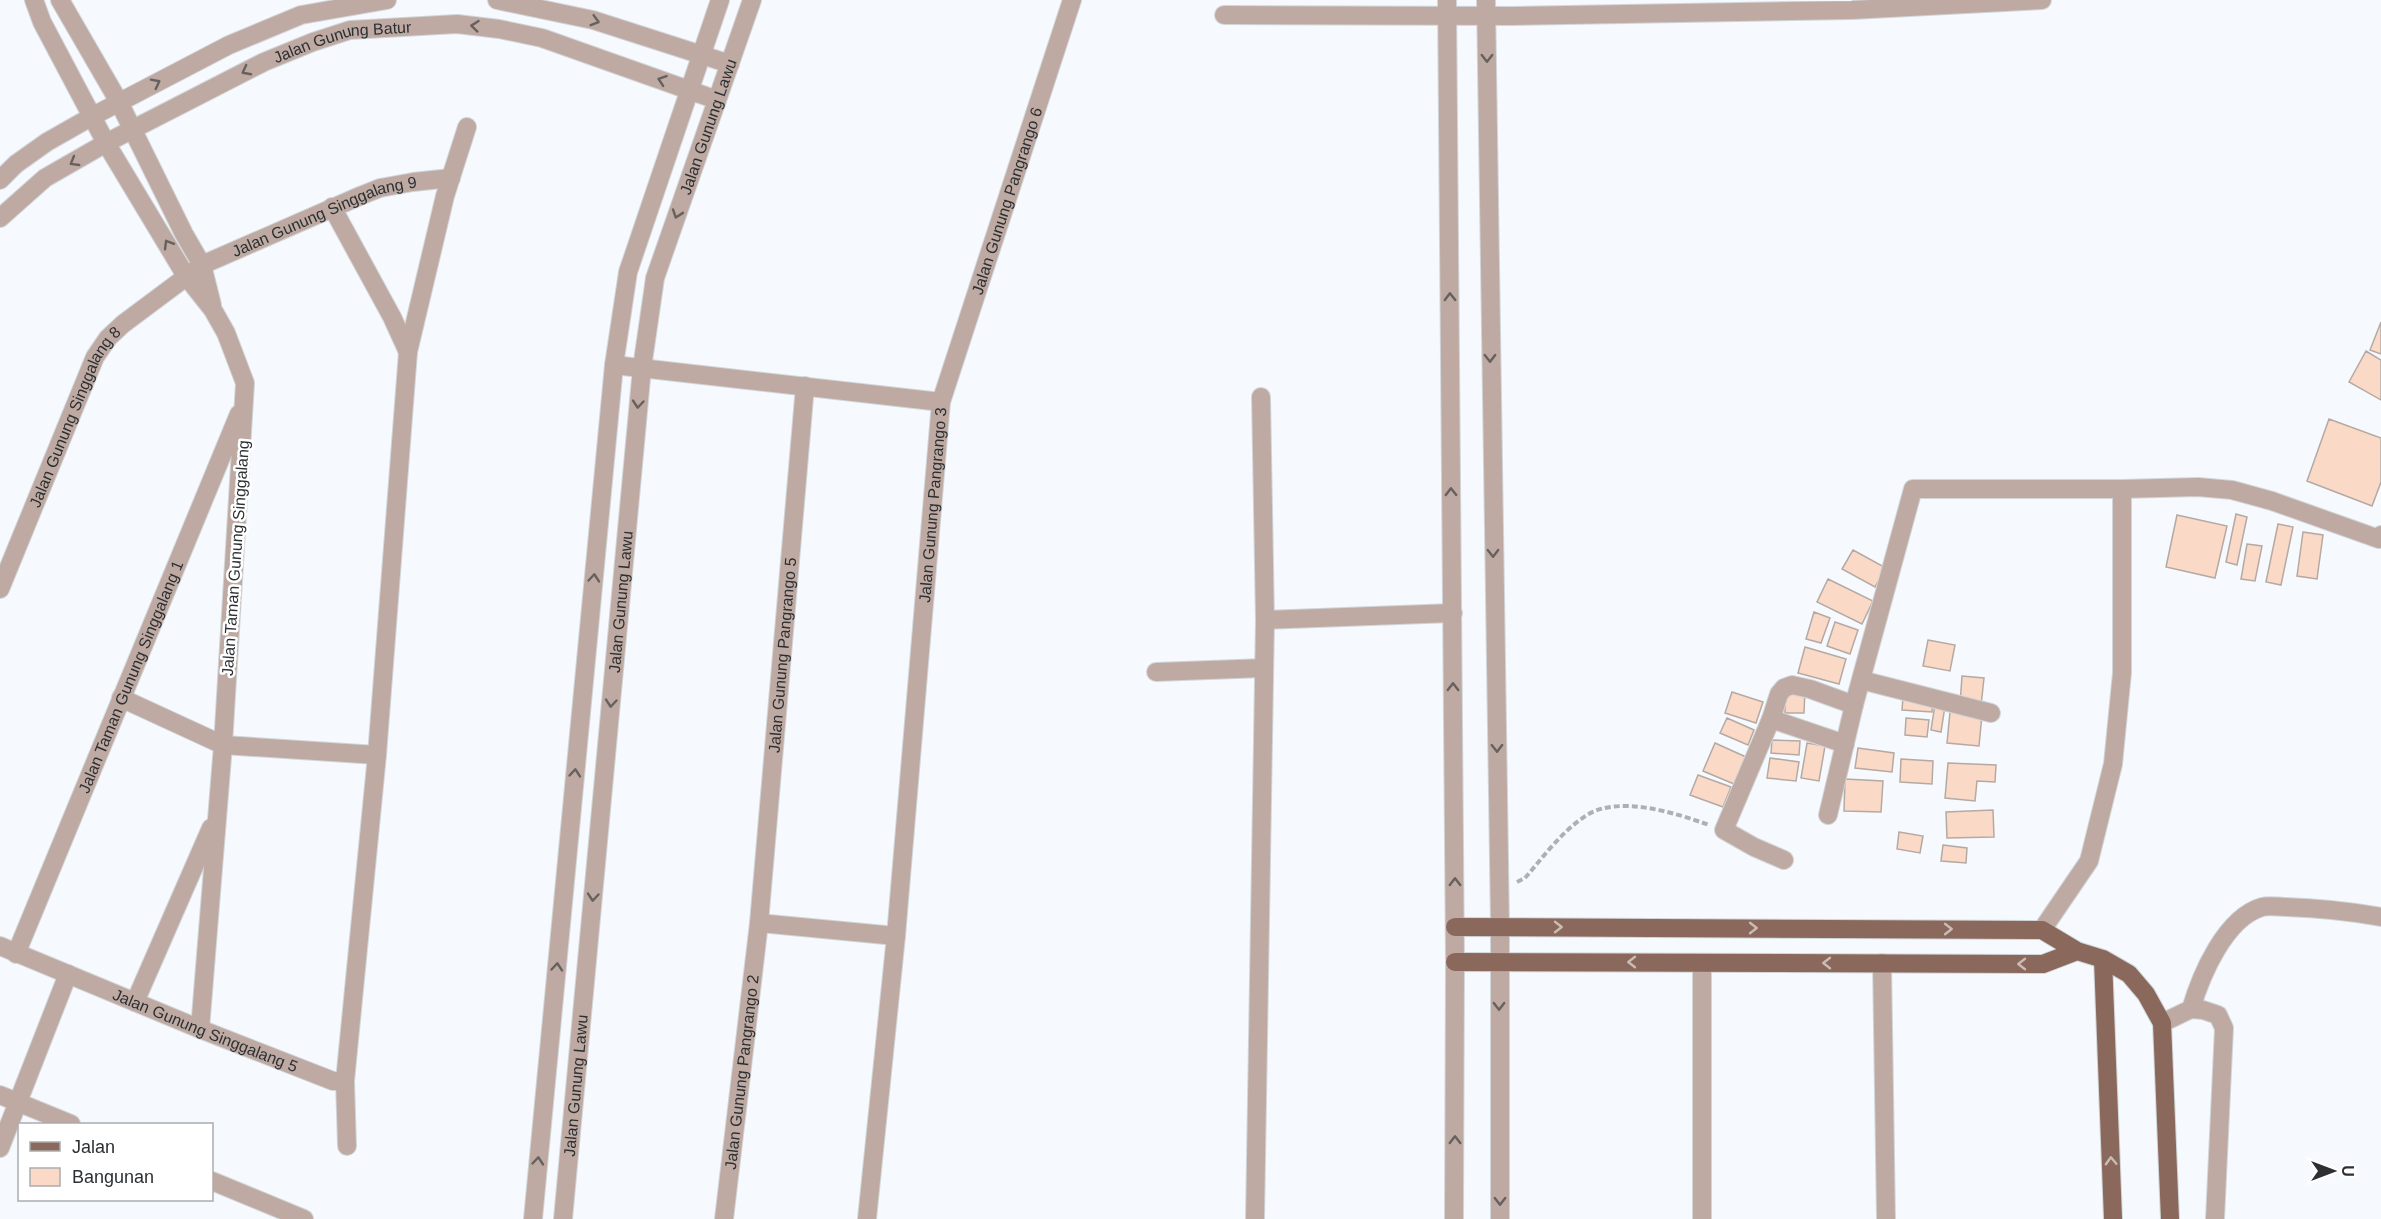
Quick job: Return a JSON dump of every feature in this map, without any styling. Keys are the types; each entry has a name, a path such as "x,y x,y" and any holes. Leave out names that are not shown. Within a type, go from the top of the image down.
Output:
{"main road":[{"path":"1455,927 2042,930 2078,951 2103,959 2129,974 2146,994 2162,1023 2170,1219"},
{"path":"1455,962 2043,964 2078,951"},
{"path":"2103,959 2113,1219"}],"street":[{"name":"Jalan Taman Gunung Singgalang","path":"34,0 42,22 106,143 186,276 213,310"},
{"name":"Jalan Taman Gunung Singgalang","path":"60,0 119,102 202,265 213,310 240,368 244,383 223,745 200,1029"},
{"name":"Jalan Gunung Batur","path":"0,180 16,164 47,142 229,45 301,15 387,0"},
{"path":"395,0 396,27"},
{"path":"497,0 561,6 593,20 730,64"},
{"name":"Jalan Gunung Lawu","path":"533,1219 614,365 628,272 720,0"},
{"name":"Jalan Gunung Lawu","path":"563,1219 642,368 655,278 752,0"},
{"name":"Jalan Gunung Pangrango 6","path":"941,402 1072,0"},
{"path":"1224,15 1374,7 1852,10 2042,0"},
{"path":"552,42 561,6"},
{"path":"1447,7 1455,927 1454,1219"},
{"path":"1486,8 1500,926 1500,1219"},
{"name":"Jalan Gunung Batur","path":"0,218 45,178 106,143 264,62 350,30 458,24 499,29 552,42 717,100"},
{"path":"347,1146 345,1081 376,755 408,352 451,178 467,127"},
{"name":"Jalan Gunung Singgalang 9","path":"186,276 202,265 380,188 451,178"},
{"path":"332,207 392,317 408,352"},
{"name":"Jalan Gunung Singgalang 8","path":"0,589 96,357 108,338 123,324 186,276"},
{"name":"Jalan Gunung Pangrango 3","path":"614,365 941,402 896,936"},
{"name":"Jalan Gunung Pangrango 5","path":"759,923 805,386"},
{"path":"1255,1219 1265,620 1261,397"},
{"name":"Jalan Taman Gunung Singgalang 1","path":"8,950 121,698 244,400"},
{"path":"1828,815 1854,705 1913,489 2122,489 2198,486 2232,490 2272,501 2380,538"},
{"path":"2042,930 2089,861 2113,764 2122,673 2122,489"},
{"path":"1265,620 1453,613"},
{"path":"1156,672 1264,668"},
{"path":"1861,680 1991,713"},
{"path":"1784,860 1724,830 1779,694 1784,688 1792,685 1854,705"},
{"path":"121,698 223,745 376,755"},
{"path":"1771,718 1845,744"},
{"name":"Jalan Taman Gunung Singgalang","path":"135,1002 217,814"},
{"path":"2191,1009 2200,979 2225,937 2239,920 2263,907 2335,909 2381,917"},
{"path":"759,923 896,936 867,1219"},
{"name":"Jalan Gunung Pangrango 2","path":"724,1219 759,923"},
{"name":"Jalan Gunung Singgalang 5","path":"8,950 333,1081 345,1081"},
{"path":"1702,963 1702,1219"},
{"path":"1882,963 1886,1219"},
{"path":"0,1148 68,974"},
{"path":"2162,1023 2191,1009 2203,1010 2218,1016 2224,1028 2216,1219"},
{"path":"0,1095 66,1123"},
{"path":"213,1182 304,1219"}],"path":[{"path":"1499,885 1521,882 1562,835 1587,815 1600,809 1642,807 1680,815 1724,830"}],"building":[{"path":"2381,322 2381,354 2370,350"},
{"path":"2366,351 2381,360 2381,400 2349,382"},
{"path":"2329,419 2381,438 2381,482 2372,506 2307,481"},
{"path":"2236,514 2247,517 2237,565 2226,562"},
{"path":"2177,515 2227,526 2215,578 2166,567"},
{"path":"2278,524 2293,527 2281,585 2266,582"},
{"path":"2303,532 2323,535 2317,579 2297,576"},
{"path":"2247,544 2262,546 2255,581 2241,579"},
{"path":"1853,550 1886,568 1875,587 1842,569"},
{"path":"1828,579 1873,601 1862,624 1817,602"},
{"path":"1814,612 1830,618 1821,643 1806,639"},
{"path":"1835,622 1858,630 1850,654 1827,646"},
{"path":"1928,640 1955,645 1950,671 1923,666"},
{"path":"1805,647 1846,659 1839,684 1798,673"},
{"path":"1962,676 1984,678 1981,706 1960,704"},
{"path":"1785,691 1805,691 1804,713 1785,713"},
{"path":"1732,692 1763,702 1756,723 1725,713"},
{"path":"1903,697 1933,700 1932,712 1902,710"},
{"path":"1935,704 1945,706 1941,732 1931,730"},
{"path":"1950,712 1982,715 1979,746 1947,743"},
{"path":"1727,718 1754,730 1748,745 1720,733"},
{"path":"1906,718 1929,720 1927,737 1905,735"},
{"path":"1772,740 1800,741 1799,755 1771,753"},
{"path":"1715,743 1746,757 1734,784 1703,771"},
{"path":"1807,743 1825,746 1819,781 1801,778"},
{"path":"1858,748 1894,753 1892,772 1855,768"},
{"path":"1770,758 1799,762 1796,781 1767,778"},
{"path":"1901,759 1933,761 1932,784 1900,782"},
{"path":"1948,763 1996,765 1995,782 1977,781 1975,801 1945,798"},
{"path":"1698,775 1731,787 1723,807 1690,795"},
{"path":"1845,779 1883,781 1881,812 1844,811"},
{"path":"1993,810 1994,837 1947,838 1946,812"},
{"path":"1899,832 1923,836 1920,853 1897,849"},
{"path":"1943,845 1967,848 1966,863 1941,861"}]}
